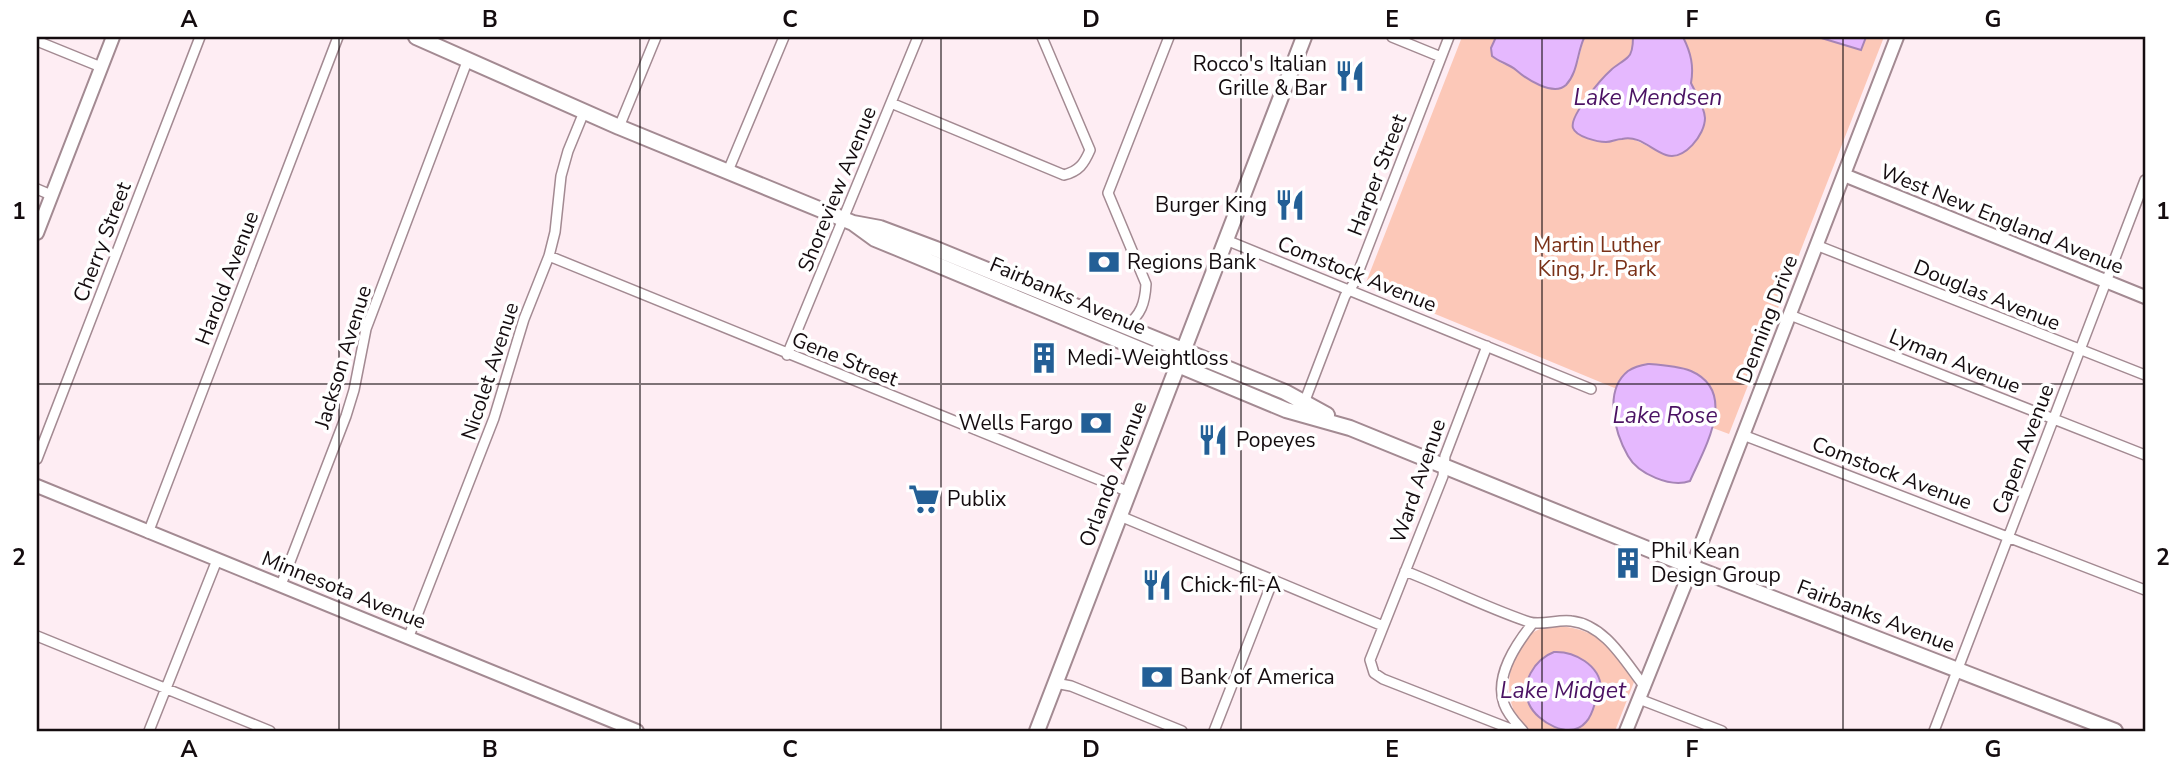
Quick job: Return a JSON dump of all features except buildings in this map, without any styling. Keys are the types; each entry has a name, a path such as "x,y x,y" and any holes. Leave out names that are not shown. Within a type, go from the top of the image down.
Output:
{"main road":[{"name":"Fairbanks Avenue","path":"416,37 584,112 728,172 848,220 936,248 1284,392 1350,428"},
{"name":"Orlando Avenue","path":"1037,731 1304,37"},
{"name":"Fairbanks Avenue","path":"848,220 886,244 1286,410 1350,428 1692,567 2115,731"}],"street":[{"path":"37,233 113,37"},
{"name":"Cherry Street","path":"37,459 200,37"},
{"name":"Harold Avenue","path":"148,533 338,37"},
{"path":"619,127 656,37"},
{"path":"728,172 784,37"},
{"name":"Shoreview Avenue","path":"787,355 848,220 918,37"},
{"path":"891,103 1064,175 1074,172 1081,167 1090,150 1042,37"},
{"path":"1126,326 1141,312 1146,284 1108,193 1169,37"},
{"path":"1392,37 1441,57"},
{"name":"Harper Street","path":"1304,403 1449,37"},
{"name":"Denning Drive","path":"1626,731 1897,37"},
{"path":"37,41 101,67"},
{"name":"Jackson Avenue","path":"281,585 346,416 366,329 468,59"},
{"name":"Nicolet Avenue","path":"409,636 486,440 524,319 549,256 555,232 564,162 584,112"},
{"name":"West New England Avenue","path":"1843,175 2145,297"},
{"name":"Capen Avenue","path":"1934,731 2145,180"},
{"path":"37,189 51,195"},
{"name":"Comstock Avenue","path":"1226,240 1591,389"},
{"name":"Douglas Avenue","path":"1816,245 2145,375"},
{"name":"Gene Street","path":"549,256 1129,492"},
{"name":"Lyman Avenue","path":"1790,315 2145,455"},
{"name":"Ward Avenue","path":"1487,346 1445,456 1443,476 1371,654 1371,667 1374,673 1383,679 1489,721"},
{"name":"Comstock Avenue","path":"1743,435 2145,590"},
{"name":"Minnesota Avenue","path":"37,486 637,731"},
{"path":"1119,516 1383,626"},
{"path":"149,731 217,561"},
{"path":"1405,570 1532,623 1564,620 1590,626 1606,637 1645,687"},
{"path":"1214,731 1273,580"},
{"path":"1489,721 1497,716 1503,701 1503,682 1508,662 1520,638 1532,623"},
{"path":"37,636 270,731"},
{"path":"1055,684 1071,686 1166,728 1182,731"},
{"path":"1639,699 1722,731"},
{"path":"1503,701 1508,713 1523,731"},
{"path":"1489,721 1516,731"}],"green space":[{"name":"Martin Luther King, Jr. Park","path":"1462,37 1496,37 1491,48 1492,56 1548,88 1578,62 1584,37 1633,37 1629,57 1607,73 1580,108 1573,123 1576,132 1592,140 1612,142 1623,138 1633,139 1660,152 1703,128 1702,110 1691,83 1692,59 1683,37 1818,37 1861,50 1866,37 1884,37 1729,434 1713,428 1716,413 1692,371 1648,364 1622,377 1617,389 1365,285"},
{"path":"1567,627 1599,639 1614,653 1634,682 1615,731 1535,731 1519,719 1512,707 1510,676 1519,647 1528,636 1540,629","holes":["1601,690 1580,728 1556,727 1542,719 1527,700"]}],"water":[{"name":"Lake Mendsen","path":"1496,37 1584,38 1570,80 1566,85 1554,89 1532,81 1492,56 1491,48"},
{"name":"Lake Mendsen","path":"1633,37 1683,37 1688,49 1692,65 1691,83 1705,118 1697,139 1680,154 1666,155 1640,141 1628,138 1606,142 1593,140 1578,134 1573,128 1576,115 1594,89 1611,70 1630,55"},
{"path":"1818,37 1866,37 1861,50"},
{"name":"Lake Rose","path":"1648,364 1691,371 1705,380 1713,393 1714,422 1690,481 1674,483 1647,474 1633,463 1619,436 1614,401 1620,379 1628,371"},
{"name":"Lake Midget","path":"1554,652 1570,654 1585,661 1600,680 1601,690 1591,716 1579,727 1571,730 1546,723 1533,711 1526,696 1528,681 1535,666"}],"place":[{"name":"Rocco's Italian Grille & Bar","path":"1350,76"},
{"name":"Burger King","path":"1290,205"},
{"name":"Regions Bank","path":"1104,262"},
{"name":"Medi-Weightloss","path":"1044,358"},
{"name":"Wells Fargo","path":"1096,423"},
{"name":"Popeyes","path":"1213,440"},
{"name":"Publix","path":"924,499"},
{"name":"Phil Kean Design Group","path":"1628,563"},
{"name":"Chick-fil-A","path":"1157,585"},
{"name":"Bank of America","path":"1157,677"}]}
